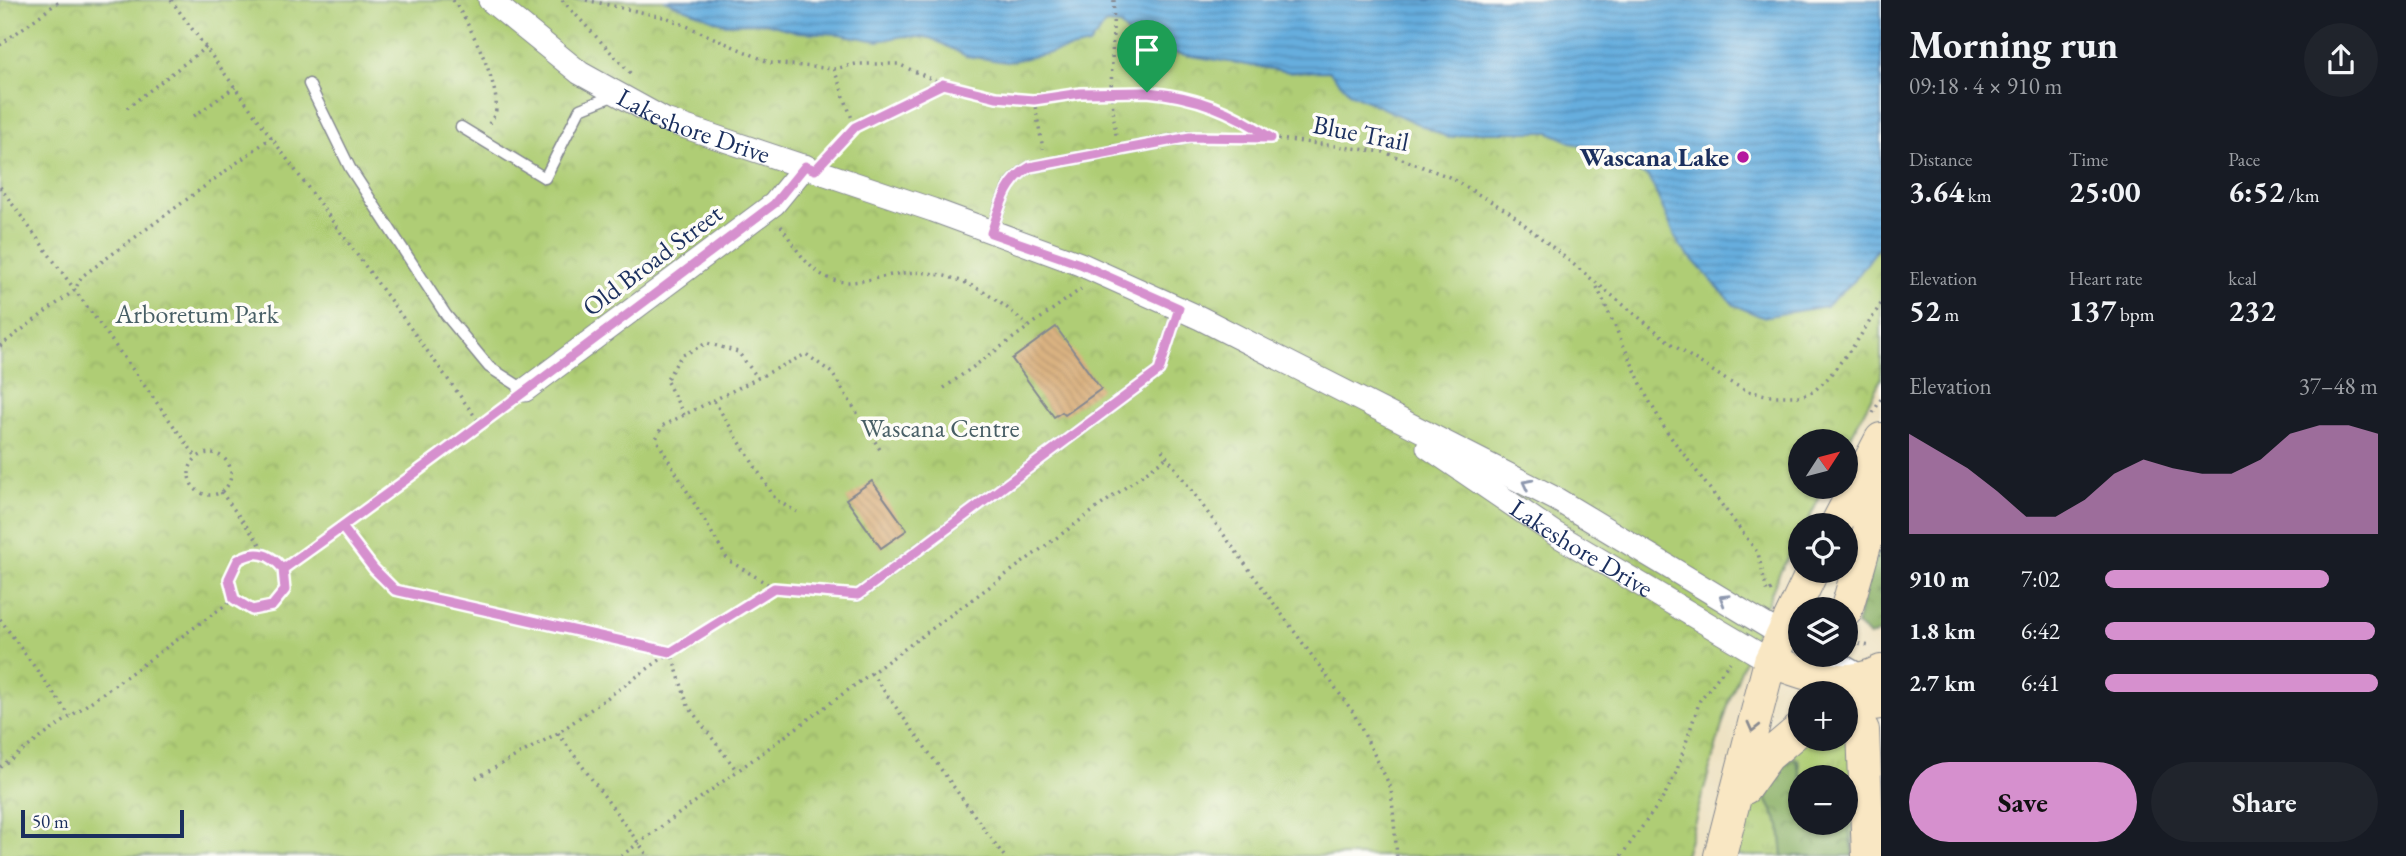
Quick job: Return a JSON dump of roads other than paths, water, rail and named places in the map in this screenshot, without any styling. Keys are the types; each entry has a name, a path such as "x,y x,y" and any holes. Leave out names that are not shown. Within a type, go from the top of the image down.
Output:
{"main road":[{"path":"1842,513 1881,439"},
{"path":"1850,597 1881,489"},
{"path":"1720,856 1730,814 1788,660"},
{"path":"1822,667 1846,681"},
{"path":"1858,706 1863,730 1868,856"},
{"path":"1730,814 1768,756 1788,739"}],"street":[{"name":"Lakeshore Drive","path":"490,0 580,73 665,120 810,168 1101,274 1179,308 1344,390 1553,533 1788,647"},
{"name":"Old Broad Street","path":"525,390 765,210 810,168"}],"lane":[{"path":"309,84 350,168 446,315 489,367 525,390"},
{"path":"461,127 545,178 580,110 622,96"},
{"path":"991,233 1009,185 1018,174 1045,163 1190,137"},
{"path":"858,595 1159,371 1179,308"}],"water":[{"name":"Wascana Lake","path":"664,0 1881,0 1881,244 1854,281 1826,306 1762,317 1734,305 1679,245 1649,177 1549,132 1474,132 1449,138 1351,94 1329,71 1290,72 1137,47 1120,25 1105,24 1089,45 1007,62 966,56 931,38 904,36 878,41 839,34 798,32 765,23 724,24"}],"place":[{"name":"Wascana Lake","path":"1743,157"}],"park label":[{"name":"Arboretum Park","path":"197,314"},
{"name":"Wascana Centre","path":"940,428"}]}
